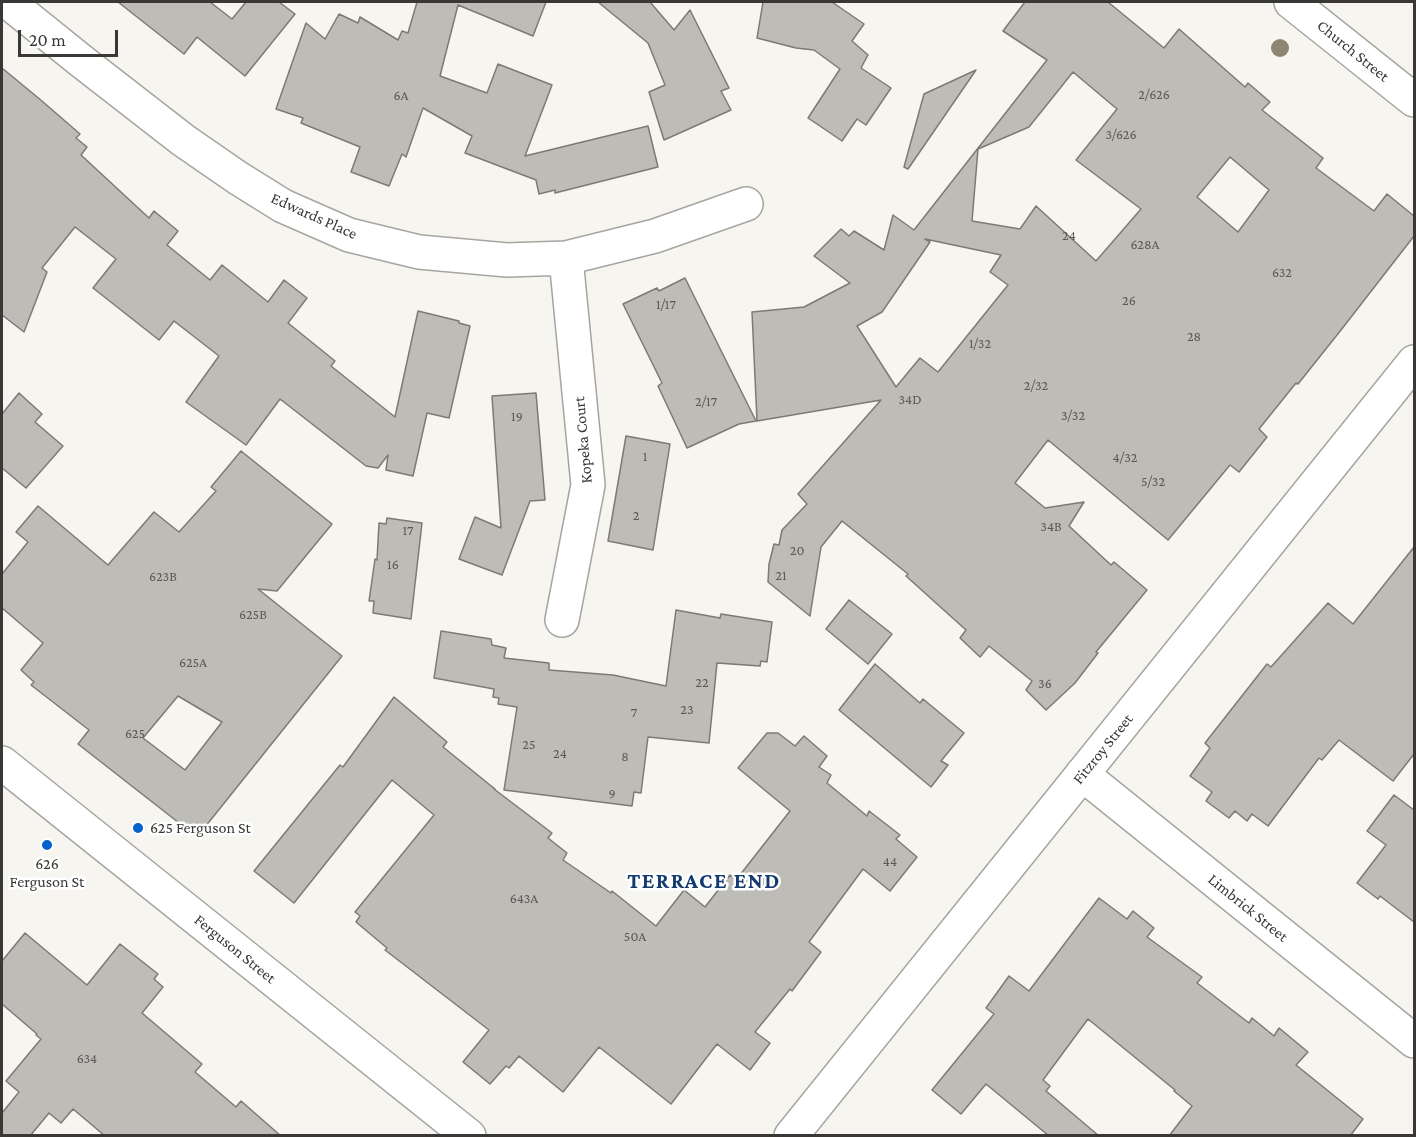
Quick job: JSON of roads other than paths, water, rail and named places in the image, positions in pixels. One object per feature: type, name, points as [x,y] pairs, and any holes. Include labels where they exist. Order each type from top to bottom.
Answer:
[{"type":"street","name":"Edwards Place","points":[[8,2],[183,140],[238,178],[283,206],[350,235],[419,252],[507,260],[566,258],[655,236],[746,204]]},
{"type":"street","name":"Church Street","points":[[1291,2],[1414,100]]},
{"type":"street","name":"Kopeka Court","points":[[561,620],[588,485],[566,258]]},
{"type":"street","name":"Fitzroy Street","points":[[791,1136],[1414,362]]},
{"type":"street","name":"Ferguson Street","points":[[2,763],[469,1136]]},
{"type":"street","name":"Limbrick Street","points":[[1082,774],[1414,1041]]},
{"type":"place","name":"625 Ferguson St","points":[[138,828]]},
{"type":"place","name":"626 Ferguson St","points":[[47,845]]},
{"type":"district","name":"TERRACE END","points":[[704,881]]}]
